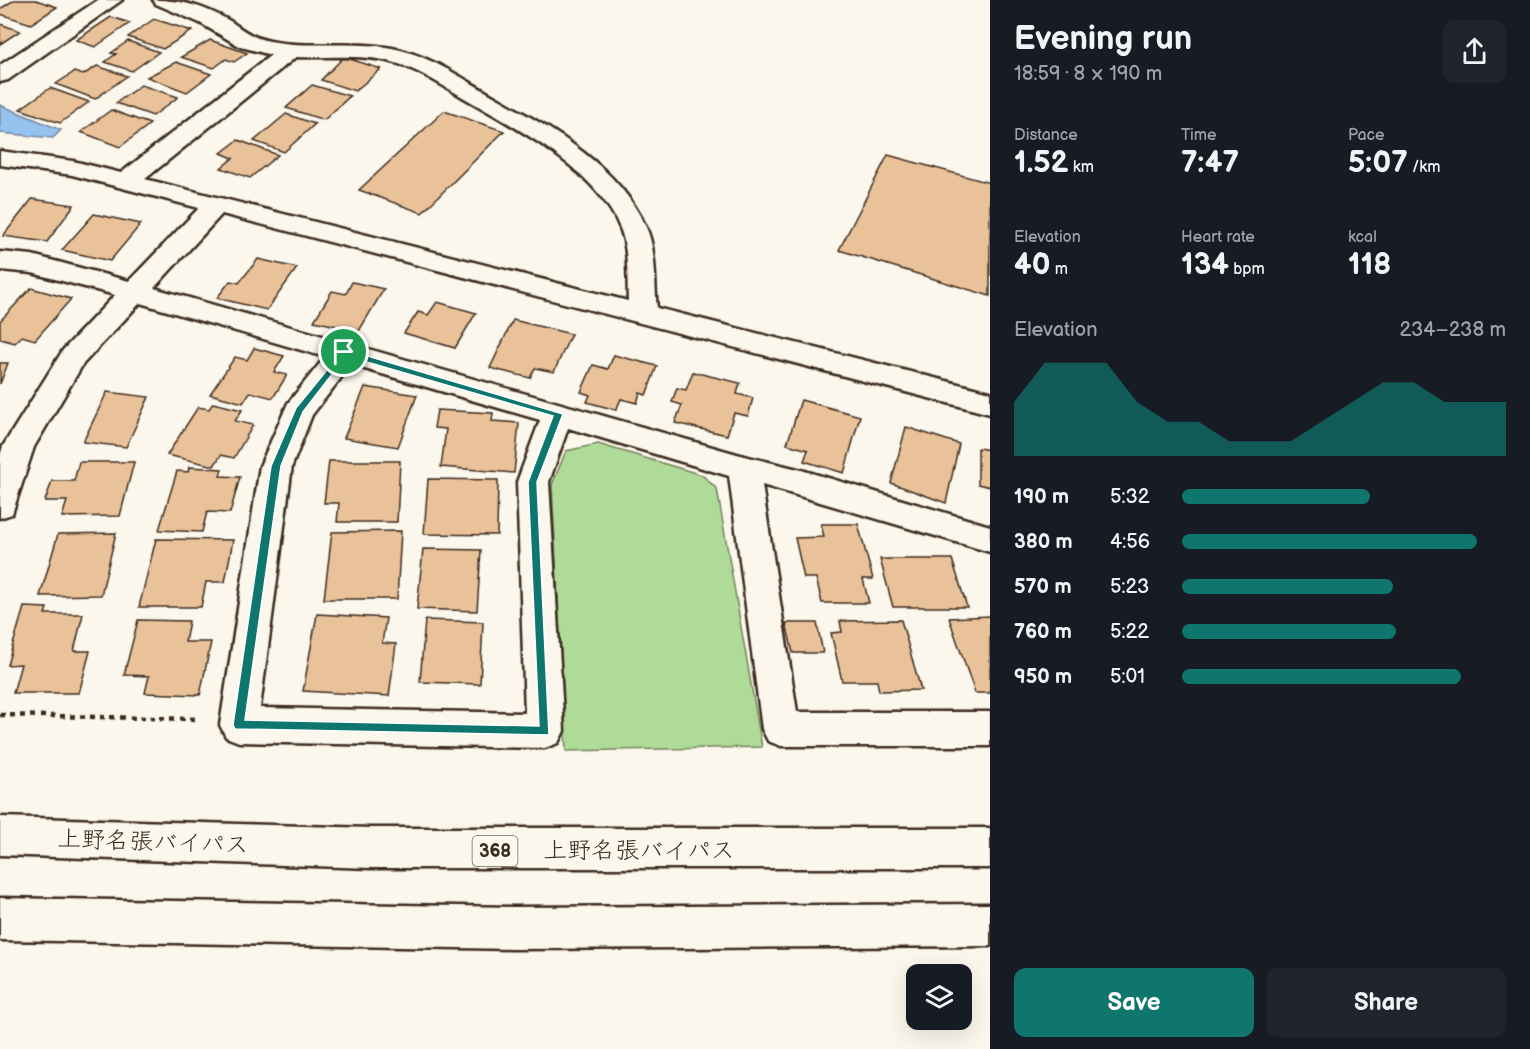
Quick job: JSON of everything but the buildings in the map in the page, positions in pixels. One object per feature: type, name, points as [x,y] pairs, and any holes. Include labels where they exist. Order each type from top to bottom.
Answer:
[{"type":"main road","points":[[0,75],[112,0]]},
{"type":"main road","points":[[163,0],[222,25],[234,36],[252,44],[291,50],[369,51],[419,63],[572,155],[616,201],[634,230],[643,313]]},
{"type":"main road","points":[[125,182],[291,50]]},
{"type":"main road","points":[[0,158],[73,168],[990,403]]},
{"type":"main road","points":[[0,505],[19,446],[73,357],[217,204]]},
{"type":"main road","points":[[0,261],[32,264],[133,291],[744,468],[798,481],[990,539]]},
{"type":"main road","points":[[344,352],[299,411],[276,466],[238,725],[545,731],[532,482],[558,414]]},
{"type":"main road","points":[[744,468],[781,729],[990,729]]},
{"type":"main road","name":"上野名張バイパス","points":[[0,836],[98,842],[492,851],[990,848]]},
{"type":"main road","points":[[0,919],[513,928],[990,925]]},
{"type":"path","points":[[0,715],[214,719],[238,725]]},
{"type":"green space","points":[[598,444],[702,475],[717,489],[762,747],[566,751],[552,485],[566,451]]},
{"type":"water","points":[[0,105],[61,130],[53,138],[0,133]]},
{"type":"route","points":[[344,352],[558,414],[532,482],[545,731],[238,725],[276,466],[299,411],[344,352]]}]
